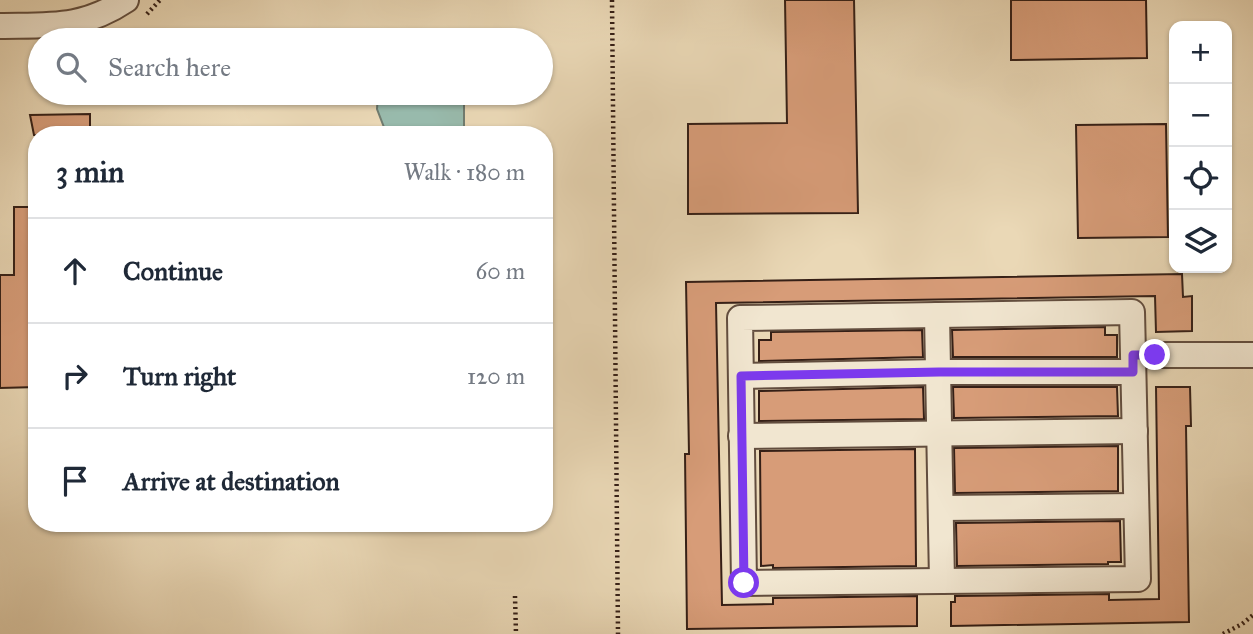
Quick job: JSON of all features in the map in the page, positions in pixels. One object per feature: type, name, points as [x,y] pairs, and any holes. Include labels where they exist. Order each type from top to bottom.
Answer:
[{"type":"street","points":[[0,26],[82,22],[107,13],[126,0]]},
{"type":"street","points":[[1132,312],[1138,579],[744,583],[740,317],[937,315],[1132,312]]},
{"type":"street","points":[[937,315],[942,581]]},
{"type":"street","points":[[741,376],[939,372],[1253,355]]},
{"type":"street","points":[[741,436],[1135,432]]},
{"type":"street","points":[[941,508],[1136,506]]},
{"type":"path","points":[[612,0],[618,634]]},
{"type":"path","points":[[515,596],[516,634]]},
{"type":"path","points":[[1223,634],[1253,615]]},
{"type":"shaded area","points":[[377,105],[464,105],[464,126],[384,126]]},
{"type":"building","points":[[785,0],[854,0],[858,213],[688,214],[688,124],[787,123]]},
{"type":"building","points":[[1011,0],[1146,0],[1147,58],[1011,60]]},
{"type":"building","points":[[90,114],[90,126],[32,126],[30,115]]},
{"type":"building","points":[[1166,124],[1168,237],[1078,238],[1076,125]]},
{"type":"building","points":[[14,207],[28,207],[28,387],[0,388],[0,275],[14,275]]},
{"type":"building","points":[[1182,274],[1183,297],[1192,296],[1192,331],[1156,332],[1155,296],[716,303],[722,605],[773,604],[773,598],[917,596],[917,626],[687,629],[685,454],[689,454],[686,282]]},
{"type":"building","points":[[1105,327],[1105,335],[1117,335],[1117,357],[953,357],[952,330]]},
{"type":"building","points":[[922,330],[923,357],[759,361],[759,340],[771,340],[771,332]]},
{"type":"building","points":[[923,387],[924,419],[759,421],[759,391]]},
{"type":"building","points":[[953,387],[1117,387],[1118,416],[954,418]]},
{"type":"building","points":[[1156,387],[1190,387],[1191,426],[1186,426],[1189,622],[951,626],[951,602],[955,602],[955,596],[1109,594],[1109,600],[1159,599]]},
{"type":"building","points":[[1118,446],[1118,491],[955,493],[954,448]]},
{"type":"building","points":[[915,449],[916,566],[761,566],[760,451]]},
{"type":"building","points":[[1120,521],[1121,562],[957,566],[956,523]]},
{"type":"route","points":[[744,583],[741,376],[1133,372],[1133,355],[1155,355]]}]
